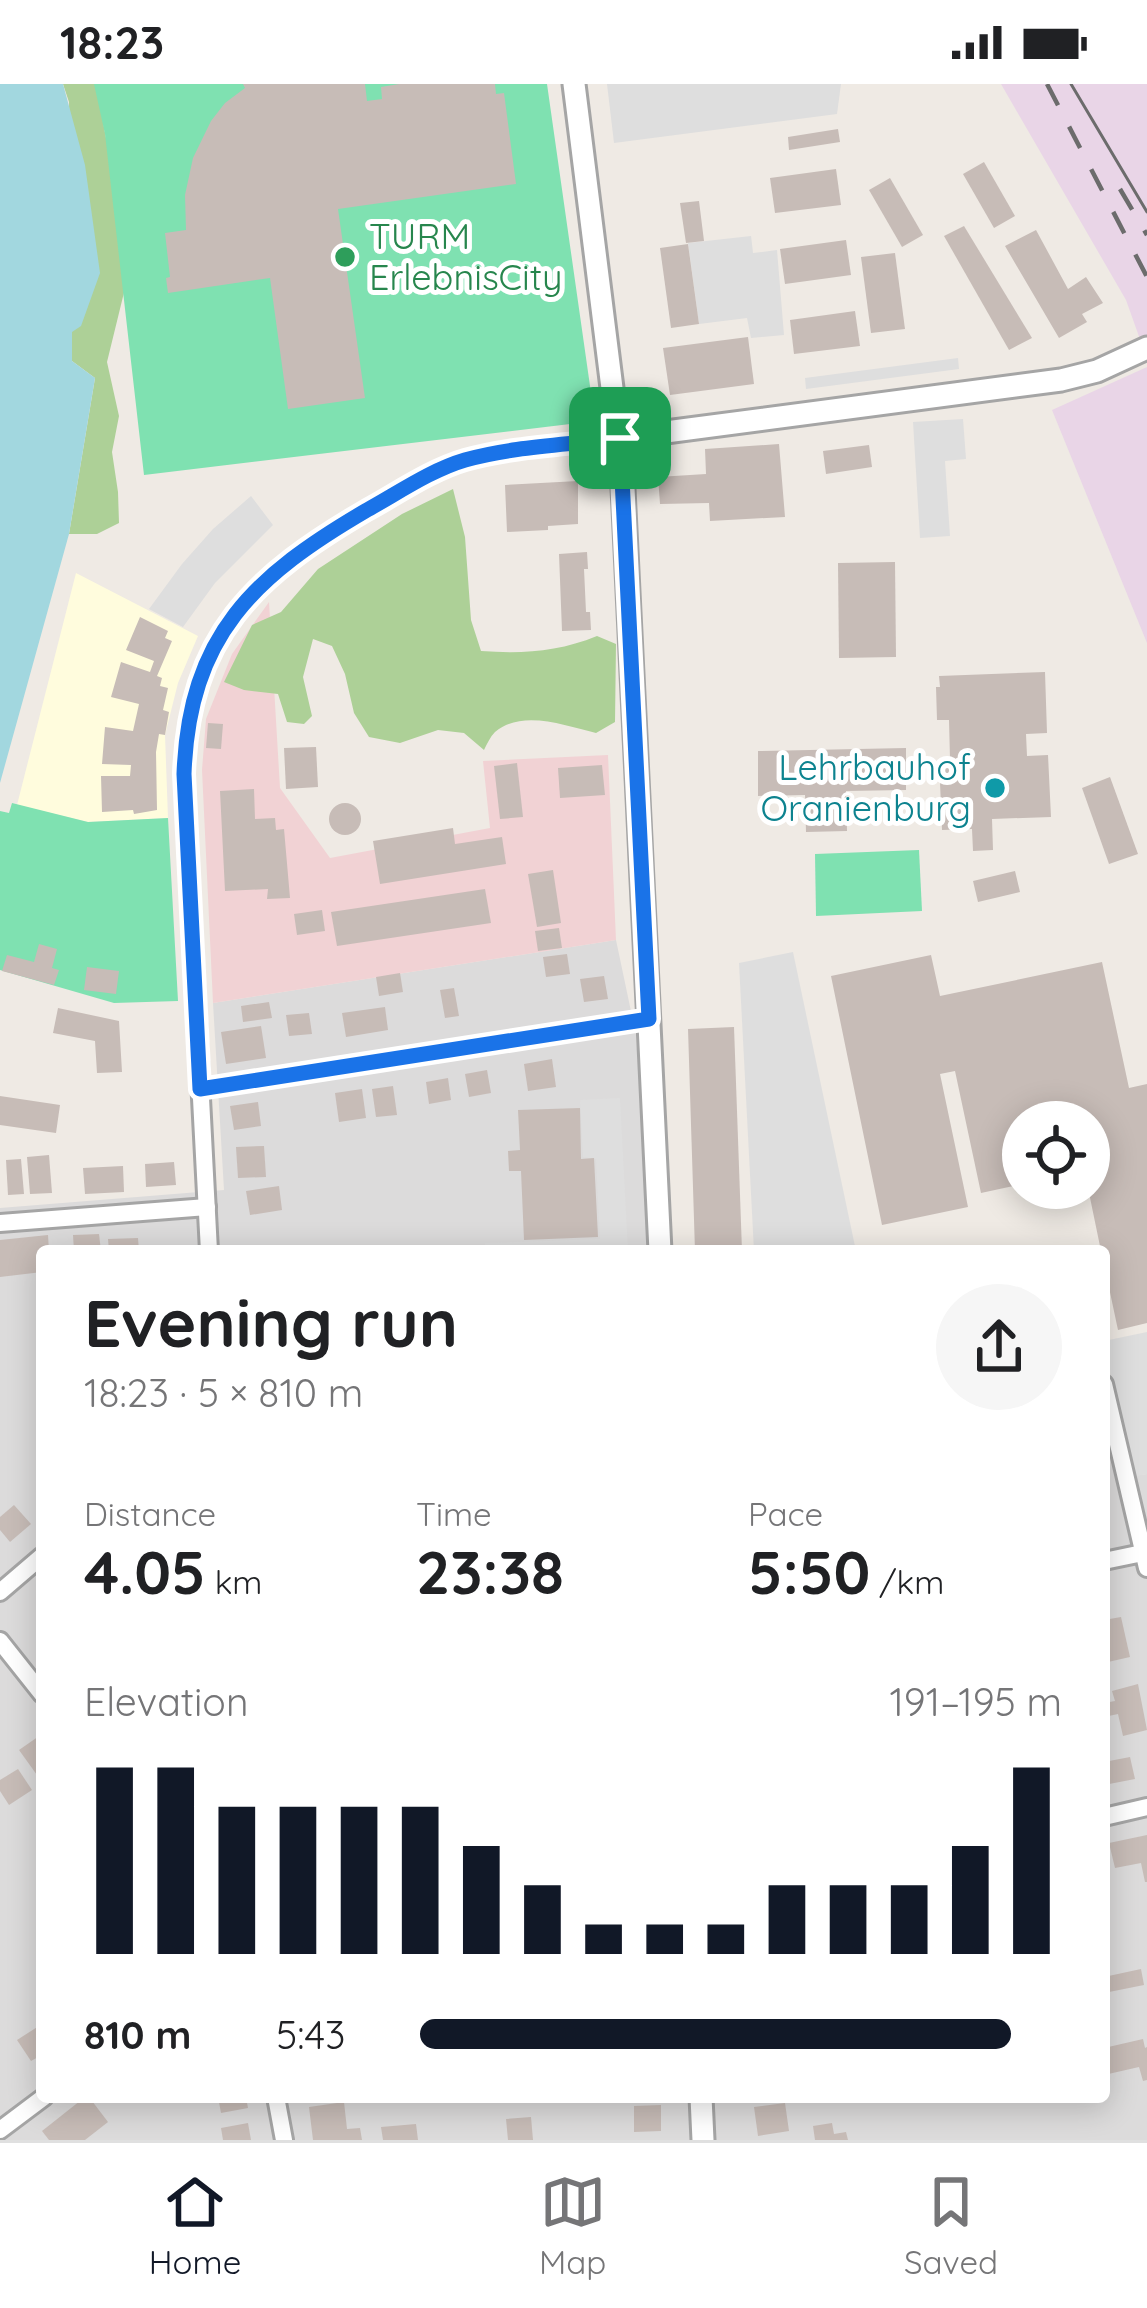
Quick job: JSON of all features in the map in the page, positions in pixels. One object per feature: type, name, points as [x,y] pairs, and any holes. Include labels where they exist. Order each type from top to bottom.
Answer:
[{"type":"street","points":[[574,84],[620,438],[660,1245]]},
{"type":"street","points":[[209,1245],[186,736],[199,685],[234,613],[259,585],[287,560],[403,490],[463,461],[1061,380],[1097,371],[1147,348]]},
{"type":"street","points":[[200,1089],[649,1019]]},
{"type":"street","points":[[0,1223],[207,1207]]},
{"type":"street","points":[[1110,1409],[1146,1558],[1110,1561]]},
{"type":"street","points":[[0,1592],[36,1561]]},
{"type":"street","points":[[0,1641],[36,1686]]},
{"type":"street","points":[[1110,1816],[1147,1807]]},
{"type":"street","points":[[0,2130],[36,2103]]},
{"type":"street","points":[[277,2103],[284,2140]]},
{"type":"street","points":[[701,2103],[703,2140]]},
{"type":"shaded area","points":[[607,84],[841,84],[837,114],[614,143]]},
{"type":"shaded area","points":[[1001,84],[1147,84],[1147,359],[1126,300]]},
{"type":"shaded area","points":[[751,236],[753,253],[777,250],[784,335],[751,338],[747,318],[699,324],[688,243]]},
{"type":"shaded area","points":[[958,358],[959,369],[806,389],[805,378]]},
{"type":"shaded area","points":[[1147,367],[1147,643],[1052,410]]},
{"type":"shaded area","points":[[963,419],[966,459],[945,461],[950,536],[920,538],[913,422]]},
{"type":"shaded area","points":[[251,496],[273,525],[215,583],[183,627],[149,609],[213,529]]},
{"type":"shaded area","points":[[76,573],[198,636],[178,683],[165,735],[168,818],[88,822],[17,805]]},
{"type":"shaded area","points":[[269,602],[280,788],[330,858],[490,828],[483,761],[608,755],[616,940],[213,1003],[202,770],[206,719],[232,654]]},
{"type":"shaded area","points":[[616,940],[636,1035],[651,1245],[36,1245],[36,2103],[1110,2103],[1110,1370],[1132,1476],[1147,1474],[1147,2140],[0,2140],[0,1208],[224,1190],[213,1003]]},
{"type":"shaded area","points":[[793,952],[855,1245],[754,1245],[739,963]]},
{"type":"shaded area","points":[[620,1098],[628,1245],[485,1245],[600,1239],[596,1159],[583,1157],[580,1100]]},
{"type":"shaded area","points":[[1147,1332],[1147,1474],[1132,1477],[1110,1370],[1110,1340]]},
{"type":"green space","points":[[63,84],[96,84],[130,268],[107,362],[119,416],[112,452],[119,523],[97,534],[69,534],[95,378],[72,361],[69,102]]},
{"type":"green space","name":"TURM ErlebnisCity","points":[[94,84],[547,84],[595,421],[144,475],[105,134]]},
{"type":"green space","points":[[453,489],[465,537],[471,620],[481,651],[540,651],[597,636],[616,644],[615,722],[596,733],[544,721],[518,721],[495,732],[484,750],[464,733],[438,730],[400,743],[369,737],[354,713],[345,674],[332,646],[313,639],[303,677],[312,716],[304,724],[287,722],[278,694],[224,682],[252,625],[281,612],[318,569],[402,514]]},
{"type":"green space","points":[[12,803],[88,822],[168,818],[178,1001],[114,1003],[0,970],[0,811],[9,813]]},
{"type":"green space","points":[[919,850],[922,911],[816,916],[815,854]]},
{"type":"water","points":[[0,84],[63,84],[85,165],[100,273],[81,326],[72,332],[72,361],[95,378],[69,534],[0,783]]},
{"type":"building","points":[[243,84],[365,84],[367,101],[382,99],[381,87],[399,84],[495,84],[496,94],[504,93],[516,184],[338,209],[365,398],[288,409],[270,278],[168,293],[165,233],[186,230],[185,195],[193,158],[211,121],[245,88]]},
{"type":"building","points":[[838,129],[840,142],[789,150],[788,137]]},
{"type":"building","points":[[984,162],[1015,216],[994,228],[963,174]]},
{"type":"building","points":[[836,169],[841,205],[775,213],[770,178]]},
{"type":"building","points":[[890,178],[923,235],[902,247],[869,190]]},
{"type":"building","points":[[699,201],[704,241],[686,243],[680,203]]},
{"type":"building","points":[[964,226],[1032,338],[1009,350],[944,236]]},
{"type":"building","points":[[1036,230],[1068,289],[1086,277],[1103,303],[1082,314],[1087,322],[1059,338],[1005,246]]},
{"type":"building","points":[[846,240],[851,275],[785,284],[780,249]]},
{"type":"building","points":[[688,244],[699,324],[671,328],[660,248]]},
{"type":"building","points":[[895,253],[905,329],[871,333],[861,257]]},
{"type":"building","points":[[855,311],[860,346],[794,354],[790,320]]},
{"type":"building","points":[[748,337],[754,384],[670,395],[663,348]]},
{"type":"building","points":[[779,444],[785,517],[710,521],[709,503],[660,504],[658,477],[706,474],[705,449]]},
{"type":"building","points":[[869,445],[872,467],[826,474],[823,451]]},
{"type":"building","points":[[578,481],[578,524],[507,532],[505,485]]},
{"type":"building","points":[[587,552],[586,612],[590,612],[591,630],[562,631],[559,554]]},
{"type":"building","points":[[895,562],[896,657],[839,658],[838,563]]},
{"type":"building","points":[[140,617],[168,631],[165,638],[172,641],[157,676],[162,678],[160,686],[168,688],[163,710],[169,712],[156,752],[157,810],[102,812],[101,776],[130,776],[131,765],[102,764],[105,727],[133,731],[139,704],[111,697],[121,662],[150,672],[154,661],[126,650]]},
{"type":"building","name":"Lehrbauhof Oranienburg","points":[[1045,672],[1047,733],[1026,734],[1027,756],[1048,755],[1051,817],[992,819],[993,850],[973,851],[972,829],[942,830],[939,759],[950,759],[949,720],[937,720],[939,676]]},
{"type":"building","points":[[208,723],[223,724],[221,749],[206,748]]},
{"type":"building","points":[[316,747],[318,787],[286,789],[284,748]]},
{"type":"building","points":[[906,748],[906,790],[846,791],[847,831],[806,832],[805,795],[758,796],[758,751]]},
{"type":"building","points":[[517,763],[523,817],[500,819],[494,766]]},
{"type":"building","points":[[602,765],[605,795],[560,798],[558,768]]},
{"type":"building","points":[[1110,777],[1138,854],[1109,864],[1082,788]]},
{"type":"building","points":[[254,789],[255,819],[275,818],[276,830],[284,829],[290,898],[267,899],[268,889],[225,891],[220,791]]},
{"type":"building","points":[[345,803],[356,808],[361,819],[356,830],[345,835],[334,830],[329,819],[334,808]]},
{"type":"building","points":[[453,828],[455,844],[502,837],[506,864],[380,884],[373,841]]},
{"type":"building","points":[[553,870],[561,923],[537,927],[528,874]]},
{"type":"building","points":[[1015,871],[1020,892],[978,902],[973,881]]},
{"type":"building","points":[[485,889],[491,923],[337,946],[331,912]]},
{"type":"building","points":[[322,910],[325,931],[297,935],[294,914]]},
{"type":"building","points":[[559,928],[562,948],[538,951],[535,931]]},
{"type":"building","points":[[39,944],[57,949],[52,968],[59,970],[54,985],[2,971],[7,955],[34,962]]},
{"type":"building","points":[[567,954],[570,974],[546,977],[543,957]]},
{"type":"building","points":[[931,955],[940,996],[1102,962],[1129,1088],[1147,1084],[1147,1323],[1118,1330],[1110,1292],[1110,1245],[1100,1245],[1092,1209],[1110,1209],[1110,1101],[1002,1101],[1002,1188],[981,1193],[955,1071],[940,1074],[968,1207],[882,1225],[831,976]]},
{"type":"building","points":[[87,967],[119,971],[116,994],[84,990]]},
{"type":"building","points":[[400,973],[403,992],[379,996],[376,977]]},
{"type":"building","points":[[604,976],[608,999],[584,1002],[580,979]]},
{"type":"building","points":[[454,988],[459,1016],[445,1018],[440,990]]},
{"type":"building","points":[[269,1002],[272,1018],[243,1022],[241,1006]]},
{"type":"building","points":[[385,1007],[388,1030],[346,1037],[342,1013]]},
{"type":"building","points":[[58,1008],[119,1021],[122,1072],[97,1073],[95,1041],[53,1033]]},
{"type":"building","points":[[309,1013],[312,1034],[289,1036],[286,1015]]},
{"type":"building","points":[[261,1026],[266,1058],[226,1064],[221,1032]]},
{"type":"building","points":[[734,1027],[742,1245],[695,1245],[688,1029]]},
{"type":"building","points":[[552,1059],[556,1087],[528,1091],[524,1064]]},
{"type":"building","points":[[487,1070],[491,1093],[469,1097],[465,1074]]},
{"type":"building","points":[[448,1078],[451,1100],[429,1104],[426,1082]]},
{"type":"building","points":[[393,1086],[397,1115],[376,1117],[372,1089]]},
{"type":"building","points":[[362,1089],[366,1118],[339,1122],[335,1093]]},
{"type":"building","points":[[0,1096],[60,1105],[56,1133],[0,1125]]},
{"type":"building","points":[[258,1102],[261,1126],[234,1130],[230,1106]]},
{"type":"building","points":[[580,1108],[581,1159],[594,1158],[598,1237],[524,1240],[521,1171],[509,1171],[508,1151],[520,1150],[518,1110]]},
{"type":"building","points":[[264,1146],[266,1177],[238,1178],[236,1147]]},
{"type":"building","points":[[49,1155],[52,1193],[30,1194],[27,1157]]},
{"type":"building","points":[[21,1159],[24,1194],[8,1195],[6,1160]]},
{"type":"building","points":[[174,1162],[176,1185],[146,1187],[145,1164]]},
{"type":"building","points":[[123,1166],[124,1192],[85,1194],[83,1168]]},
{"type":"building","points":[[279,1186],[282,1210],[250,1215],[246,1191]]},
{"type":"building","points":[[99,1234],[100,1245],[74,1245],[73,1235]]},
{"type":"building","points":[[48,1235],[49,1245],[36,1245],[36,1273],[0,1277],[0,1240]]},
{"type":"building","points":[[138,1238],[139,1245],[108,1245],[108,1239]]},
{"type":"building","points":[[14,1505],[31,1524],[10,1542],[0,1530],[0,1517]]},
{"type":"building","points":[[1121,1617],[1130,1657],[1110,1662],[1110,1619]]},
{"type":"building","points":[[1138,1684],[1147,1730],[1123,1736],[1118,1714],[1110,1716],[1110,1702],[1115,1701],[1112,1691]]},
{"type":"building","points":[[36,1738],[36,1774],[19,1750]]},
{"type":"building","points":[[1130,1757],[1135,1779],[1110,1784],[1110,1761]]},
{"type":"building","points":[[18,1769],[32,1790],[9,1805],[0,1791],[0,1780]]},
{"type":"building","points":[[1147,1835],[1147,1882],[1141,1863],[1115,1868],[1110,1843]]},
{"type":"building","points":[[1141,1969],[1144,1985],[1110,1992],[1110,1976]]},
{"type":"building","points":[[36,2028],[36,2058],[31,2061],[17,2040]]},
{"type":"building","points":[[1143,2039],[1147,2080],[1143,2081],[1139,2067],[1110,2074],[1110,2047]]},
{"type":"building","points":[[77,2103],[94,2103],[108,2122],[85,2140],[49,2140],[42,2131]]},
{"type":"building","points":[[219,2103],[247,2103],[248,2108],[221,2113]]},
{"type":"building","points":[[344,2103],[347,2129],[360,2128],[362,2140],[313,2140],[309,2107]]},
{"type":"building","points":[[785,2103],[789,2131],[758,2136],[754,2107]]},
{"type":"building","points":[[661,2105],[661,2131],[634,2132],[634,2106]]},
{"type":"building","points":[[531,2117],[533,2140],[508,2140],[506,2119]]},
{"type":"building","points":[[248,2123],[251,2140],[223,2140],[221,2128]]},
{"type":"building","points":[[832,2123],[834,2134],[846,2132],[848,2140],[815,2140],[813,2126]]},
{"type":"building","points":[[416,2124],[418,2140],[383,2140],[381,2127]]},
{"type":"tram line","points":[[1071,84],[1147,212]]},
{"type":"railway","points":[[1047,84],[1147,277]]},
{"type":"railway","points":[[1120,189],[1147,235]]},
{"type":"place","name":"TURM ErlebnisCity","points":[[345,257]]},
{"type":"place","name":"Lehrbauhof Oranienburg","points":[[995,788]]},
{"type":"route","points":[[620,438],[649,1019],[200,1089],[186,736],[209,659],[234,613],[287,560],[403,490],[463,461],[620,438]]}]
